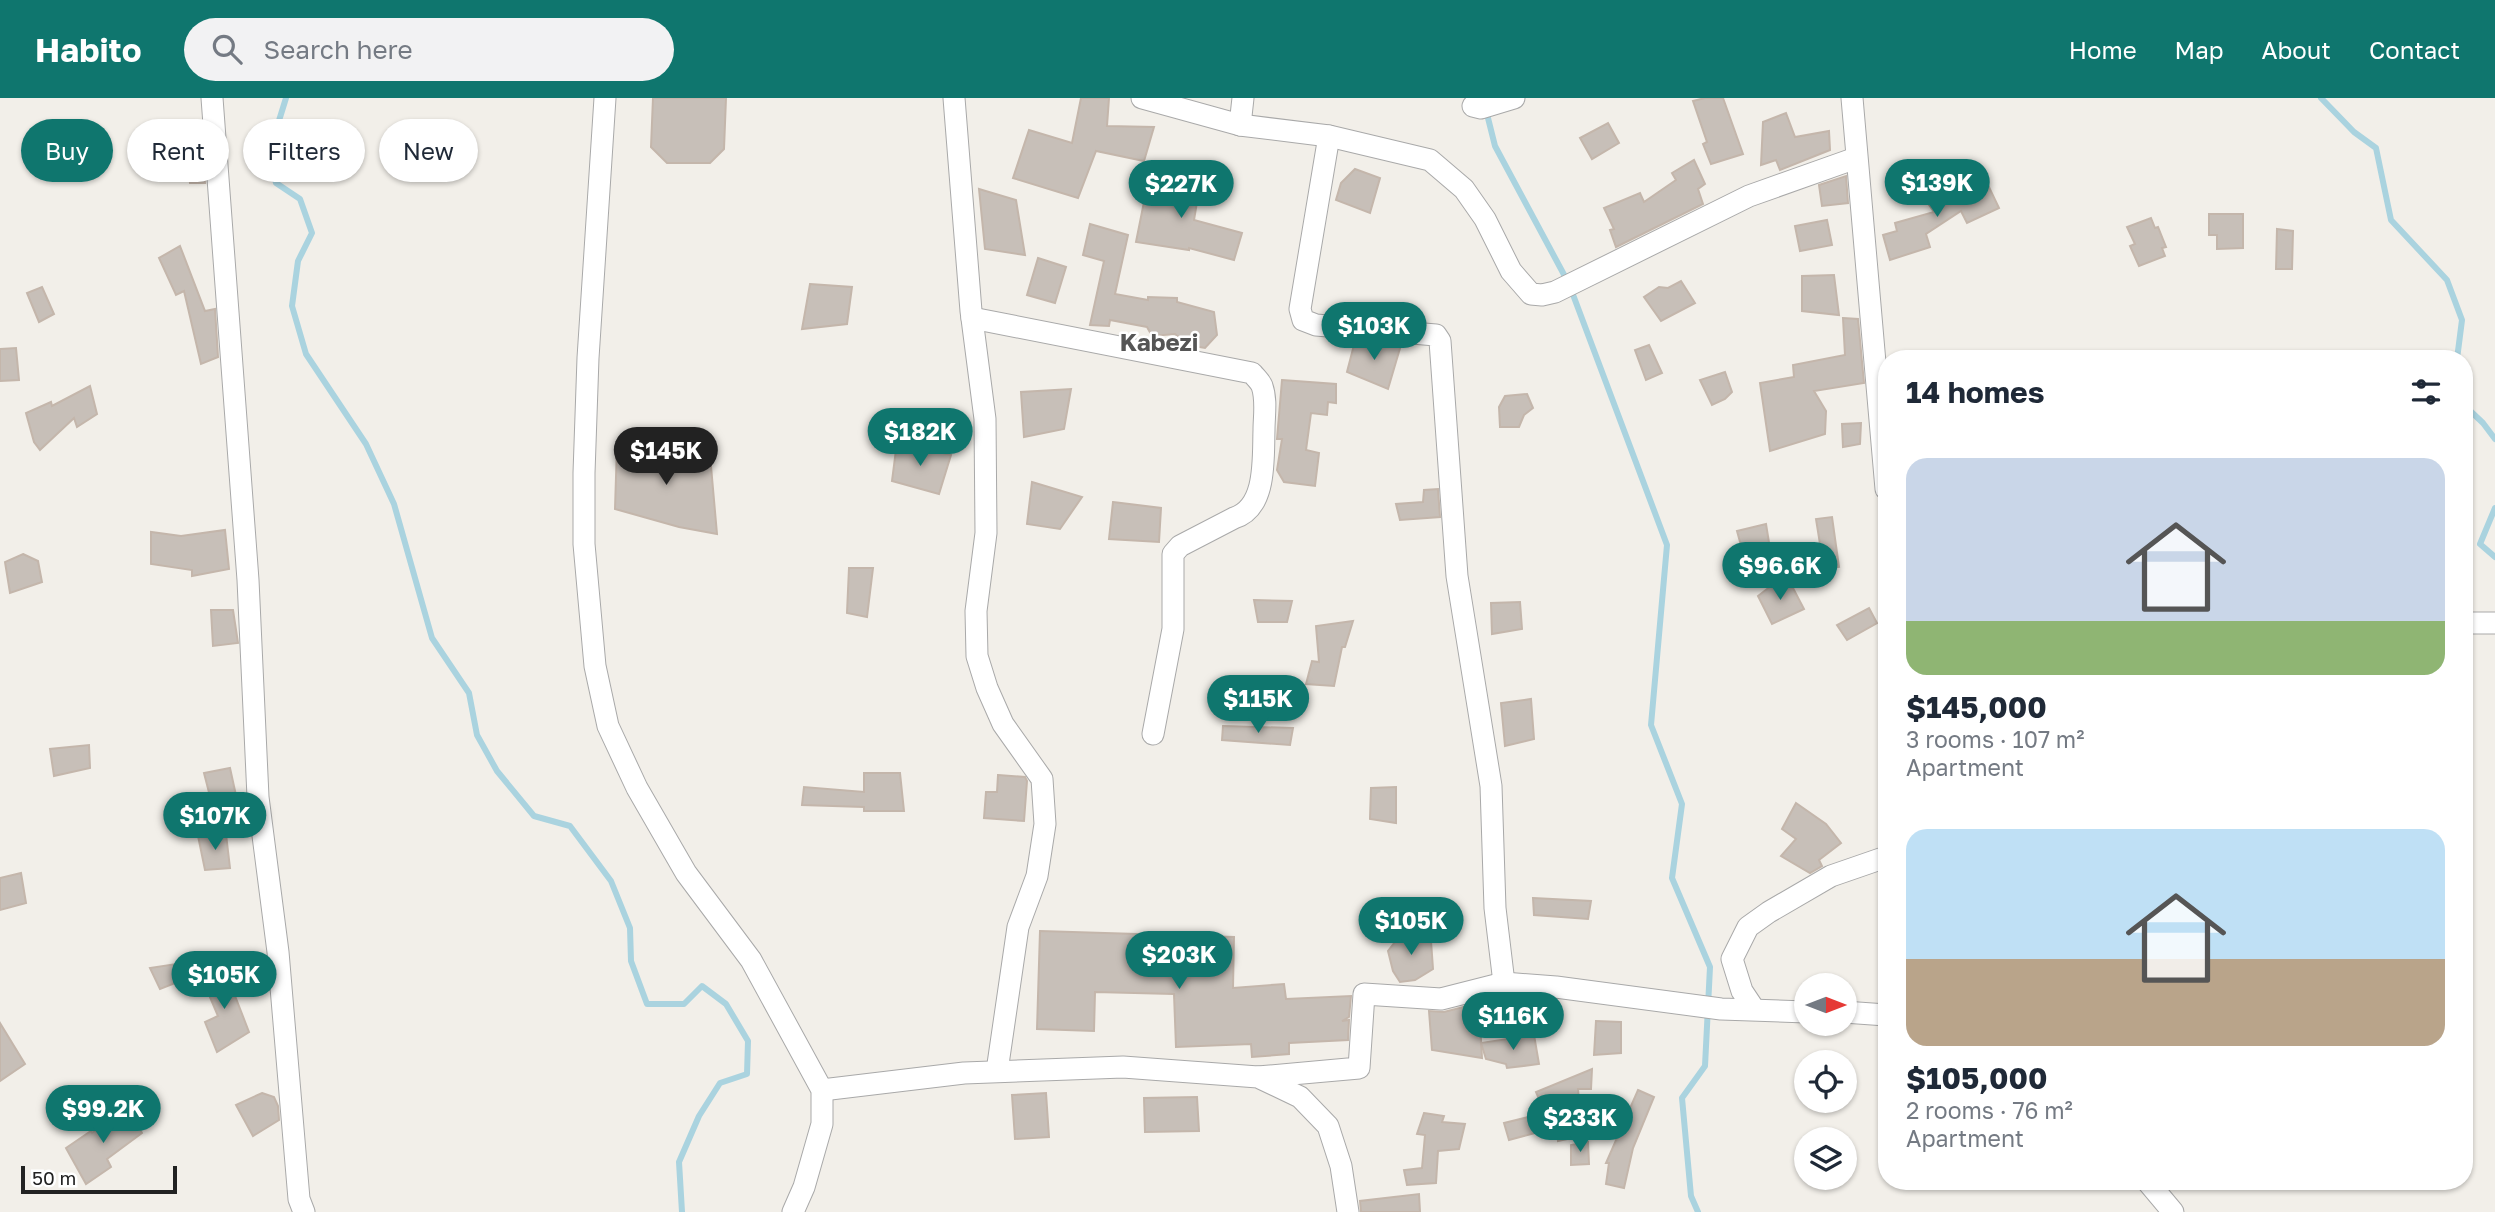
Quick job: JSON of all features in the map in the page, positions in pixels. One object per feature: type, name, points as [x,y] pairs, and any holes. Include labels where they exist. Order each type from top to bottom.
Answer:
[{"type":"street","points":[[212,98],[248,580],[258,797],[278,952],[297,1208]]},
{"type":"street","points":[[606,98],[588,358],[584,473],[584,544],[595,666],[608,726],[637,788],[686,873],[751,960],[822,1090],[822,1124],[804,1186],[793,1212]]},
{"type":"street","points":[[954,98],[972,318],[985,419],[986,533],[976,611],[977,656],[1003,724],[1042,779],[1045,824],[1037,876],[1018,927],[997,1071]]},
{"type":"street","points":[[1142,98],[1240,125],[1329,136],[1430,160],[1464,189],[1485,219],[1511,271],[1536,295],[1555,292],[1749,196],[1856,158]]},
{"type":"street","points":[[1240,125],[1243,98]]},
{"type":"street","points":[[1473,106],[1481,108],[1514,98]]},
{"type":"street","points":[[1852,98],[1878,401]]},
{"type":"street","points":[[1329,136],[1300,309],[1303,320],[1316,325],[1436,335],[1440,341],[1457,576],[1491,786],[1496,908],[1504,983]]},
{"type":"street","points":[[972,318],[1252,373],[1261,383],[1265,398],[1262,480],[1254,500],[1243,515],[1180,546],[1173,554],[1173,629],[1153,734]]},
{"type":"street","points":[[2473,623],[2495,623]]},
{"type":"street","points":[[1754,1009],[1742,991],[1732,959],[1748,927],[1831,876],[1878,860]]},
{"type":"street","points":[[822,1090],[997,1071],[1123,1066],[1258,1077],[1359,1068],[1364,994],[1441,999],[1504,983],[1556,987],[1721,1009],[1794,1011]]},
{"type":"street","points":[[1857,1013],[1878,1014]]},
{"type":"street","points":[[1258,1077],[1300,1097],[1328,1126],[1342,1166],[1348,1212]]},
{"type":"street","points":[[2155,1190],[2173,1212]]},
{"type":"building","points":[[653,98],[726,98],[724,149],[710,163],[667,163],[651,147]]},
{"type":"building","points":[[1081,98],[1109,98],[1107,126],[1154,127],[1144,161],[1096,151],[1078,198],[1013,178],[1029,130],[1072,143]]},
{"type":"building","points":[[1723,98],[1743,154],[1711,164],[1703,144],[1707,142],[1693,101]]},
{"type":"building","points":[[1786,113],[1795,137],[1829,131],[1830,150],[1780,170],[1776,160],[1761,165],[1763,122]]},
{"type":"building","points":[[1608,123],[1619,143],[1592,159],[1580,138]]},
{"type":"building","points":[[1694,160],[1705,184],[1698,189],[1703,204],[1616,247],[1610,230],[1614,229],[1604,208],[1640,193],[1644,202],[1676,180],[1672,173]]},
{"type":"building","points":[[1355,169],[1380,178],[1370,213],[1336,200],[1341,183]]},
{"type":"building","points":[[1150,172],[1200,184],[1194,220],[1242,233],[1234,260],[1189,248],[1136,242]]},
{"type":"building","points":[[1846,176],[1848,203],[1822,206],[1819,185]]},
{"type":"building","points":[[1944,187],[1951,198],[1970,188],[1974,194],[1989,187],[1999,208],[1967,223],[1961,211],[1926,234],[1930,247],[1890,260],[1883,235],[1897,231],[1895,223],[1934,212],[1925,199]]},
{"type":"building","points":[[979,189],[1016,200],[1025,255],[985,249]]},
{"type":"building","points":[[2209,214],[2243,214],[2243,248],[2217,249],[2217,235],[2209,235]]},
{"type":"building","points":[[2151,218],[2166,247],[2162,248],[2165,256],[2139,266],[2130,246],[2135,244],[2127,227]]},
{"type":"building","points":[[1827,220],[1832,245],[1800,251],[1795,226]]},
{"type":"building","points":[[1090,224],[1128,235],[1115,294],[1148,300],[1148,297],[1177,298],[1177,302],[1214,312],[1217,335],[1205,348],[1188,345],[1175,334],[1152,336],[1147,327],[1110,320],[1109,326],[1090,325],[1104,261],[1083,255]]},
{"type":"building","points":[[2277,229],[2293,231],[2292,269],[2276,269]]},
{"type":"building","points":[[180,246],[205,311],[215,309],[218,357],[201,364],[184,291],[176,295],[159,258]]},
{"type":"building","points":[[1038,258],[1066,267],[1055,303],[1027,295]]},
{"type":"building","points":[[1834,275],[1839,315],[1802,311],[1802,276]]},
{"type":"building","points":[[1681,281],[1695,303],[1661,321],[1644,297],[1659,287],[1668,288]]},
{"type":"building","points":[[810,284],[852,287],[847,324],[802,329]]},
{"type":"building","points":[[42,287],[54,314],[39,322],[27,293]]},
{"type":"building","points":[[1843,318],[1858,319],[1864,383],[1814,391],[1826,411],[1825,434],[1770,451],[1760,383],[1794,377],[1793,365],[1845,355]]},
{"type":"building","points":[[1355,341],[1401,345],[1388,389],[1347,372]]},
{"type":"building","points":[[1649,345],[1662,373],[1646,380],[1635,350]]},
{"type":"building","points":[[16,348],[19,380],[0,381],[0,349]]},
{"type":"building","points":[[1725,372],[1732,392],[1712,405],[1700,380]]},
{"type":"building","points":[[1282,380],[1336,384],[1336,403],[1328,402],[1327,415],[1311,413],[1306,450],[1319,453],[1315,486],[1284,482],[1277,470],[1282,439],[1277,439]]},
{"type":"building","points":[[90,386],[97,414],[77,427],[74,418],[40,450],[34,442],[26,413],[51,402],[52,406]]},
{"type":"building","points":[[1071,389],[1064,429],[1024,437],[1021,392]]},
{"type":"building","points":[[1527,394],[1533,408],[1524,415],[1519,427],[1500,427],[1499,407],[1505,396]]},
{"type":"building","points":[[1861,423],[1860,444],[1843,447],[1842,424]]},
{"type":"building","points":[[897,442],[951,455],[939,494],[892,481]]},
{"type":"building","points":[[617,445],[710,455],[717,534],[679,527],[615,509]]},
{"type":"building","points":[[1032,482],[1082,497],[1060,529],[1027,524]]},
{"type":"building","points":[[1438,489],[1440,517],[1400,520],[1396,504],[1423,502],[1424,490]]},
{"type":"building","points":[[1113,502],[1161,508],[1159,542],[1109,539]]},
{"type":"building","points":[[1832,517],[1839,567],[1824,569],[1816,519]]},
{"type":"building","points":[[1766,524],[1772,561],[1747,567],[1737,531]]},
{"type":"building","points":[[225,530],[229,569],[192,576],[192,570],[151,564],[151,532],[181,536]]},
{"type":"building","points":[[23,554],[38,561],[42,582],[10,593],[5,562]]},
{"type":"building","points":[[849,568],[873,568],[867,617],[847,613]]},
{"type":"building","points":[[1776,582],[1793,588],[1804,609],[1772,624],[1758,596]]},
{"type":"building","points":[[1254,600],[1292,601],[1287,622],[1258,622]]},
{"type":"building","points":[[1520,602],[1522,629],[1492,634],[1491,603]]},
{"type":"building","points":[[1869,608],[1877,623],[1847,640],[1837,625]]},
{"type":"building","points":[[211,610],[233,610],[238,643],[213,646]]},
{"type":"building","points":[[1353,621],[1345,647],[1342,647],[1334,686],[1306,684],[1312,661],[1319,662],[1316,626]]},
{"type":"building","points":[[1531,699],[1534,739],[1505,746],[1501,703]]},
{"type":"building","points":[[1223,726],[1293,728],[1290,745],[1222,740]]},
{"type":"building","points":[[89,745],[90,768],[54,776],[50,749]]},
{"type":"building","points":[[230,768],[237,800],[212,804],[204,773]]},
{"type":"building","points":[[864,773],[900,773],[904,811],[864,811],[864,807],[802,805],[804,787],[864,792]]},
{"type":"building","points":[[998,775],[1025,777],[1024,821],[984,818],[986,792],[997,792]]},
{"type":"building","points":[[1396,787],[1396,823],[1370,819],[1371,788]]},
{"type":"building","points":[[1796,803],[1826,824],[1841,843],[1819,860],[1822,866],[1810,873],[1781,856],[1796,839],[1782,829]]},
{"type":"building","points":[[226,834],[230,868],[205,870],[198,836]]},
{"type":"building","points":[[21,873],[26,903],[0,910],[0,878]]},
{"type":"building","points":[[1533,898],[1591,901],[1588,919],[1534,915]]},
{"type":"building","points":[[1040,931],[1234,937],[1233,988],[1284,984],[1286,999],[1351,996],[1349,1017],[1342,1021],[1349,1020],[1348,1040],[1289,1043],[1289,1054],[1252,1057],[1251,1044],[1176,1047],[1174,994],[1095,992],[1094,1031],[1037,1029]]},
{"type":"building","points":[[1415,933],[1431,941],[1433,969],[1415,980],[1400,982],[1393,971],[1388,951],[1399,937]]},
{"type":"building","points":[[176,964],[183,980],[160,989],[150,968]]},
{"type":"building","points":[[225,970],[249,1032],[217,1052],[205,1022],[218,1016],[201,976]]},
{"type":"building","points":[[1479,1003],[1482,1058],[1432,1050],[1429,1011],[1444,1012]]},
{"type":"building","points":[[1596,1021],[1621,1022],[1621,1053],[1594,1055]]},
{"type":"building","points":[[0,1023],[25,1064],[0,1081]]},
{"type":"building","points":[[1534,1035],[1539,1064],[1507,1068],[1506,1064],[1486,1059],[1481,1043]]},
{"type":"building","points":[[1592,1069],[1591,1089],[1578,1089],[1582,1136],[1558,1141],[1557,1127],[1509,1140],[1504,1123],[1545,1113],[1536,1092]]},
{"type":"building","points":[[1638,1090],[1654,1097],[1633,1148],[1624,1188],[1606,1184],[1609,1163],[1606,1163]]},
{"type":"building","points":[[262,1093],[274,1097],[279,1120],[253,1136],[236,1105]]},
{"type":"building","points":[[1046,1093],[1049,1137],[1015,1139],[1012,1095]]},
{"type":"building","points":[[1197,1097],[1199,1131],[1145,1132],[1144,1098]]},
{"type":"building","points":[[126,1106],[142,1133],[107,1159],[111,1167],[86,1184],[66,1148],[91,1131],[92,1133]]},
{"type":"building","points":[[1424,1113],[1444,1116],[1442,1122],[1465,1124],[1459,1149],[1438,1151],[1436,1183],[1407,1185],[1404,1170],[1422,1168],[1425,1135],[1417,1134]]},
{"type":"building","points":[[1588,1142],[1589,1164],[1571,1165],[1571,1145]]},
{"type":"building","points":[[1419,1194],[1420,1212],[1361,1212],[1360,1201]]},
{"type":"waterway","points":[[286,98],[268,156],[276,183],[300,199],[312,233],[298,261],[292,306],[306,354],[366,444],[394,504],[432,638],[469,693],[477,735],[497,771],[534,816],[570,826],[611,881],[630,928],[631,961],[647,1004],[684,1004],[702,986],[726,1004],[748,1041],[747,1074],[720,1083],[699,1116],[679,1162],[682,1212]]},
{"type":"waterway","points":[[2321,98],[2354,132],[2376,148],[2391,220],[2447,280],[2462,320],[2458,350]]},
{"type":"waterway","points":[[1486,110],[1495,146],[1569,284],[1667,545],[1651,725],[1682,804],[1672,878],[1710,967],[1705,1066],[1682,1098],[1691,1196],[1698,1212]]},
{"type":"waterway","points":[[2473,414],[2495,439]]},
{"type":"waterway","points":[[2495,508],[2480,544],[2495,557]]},
{"type":"district","name":"Kabezi","points":[[1159,343]]}]
